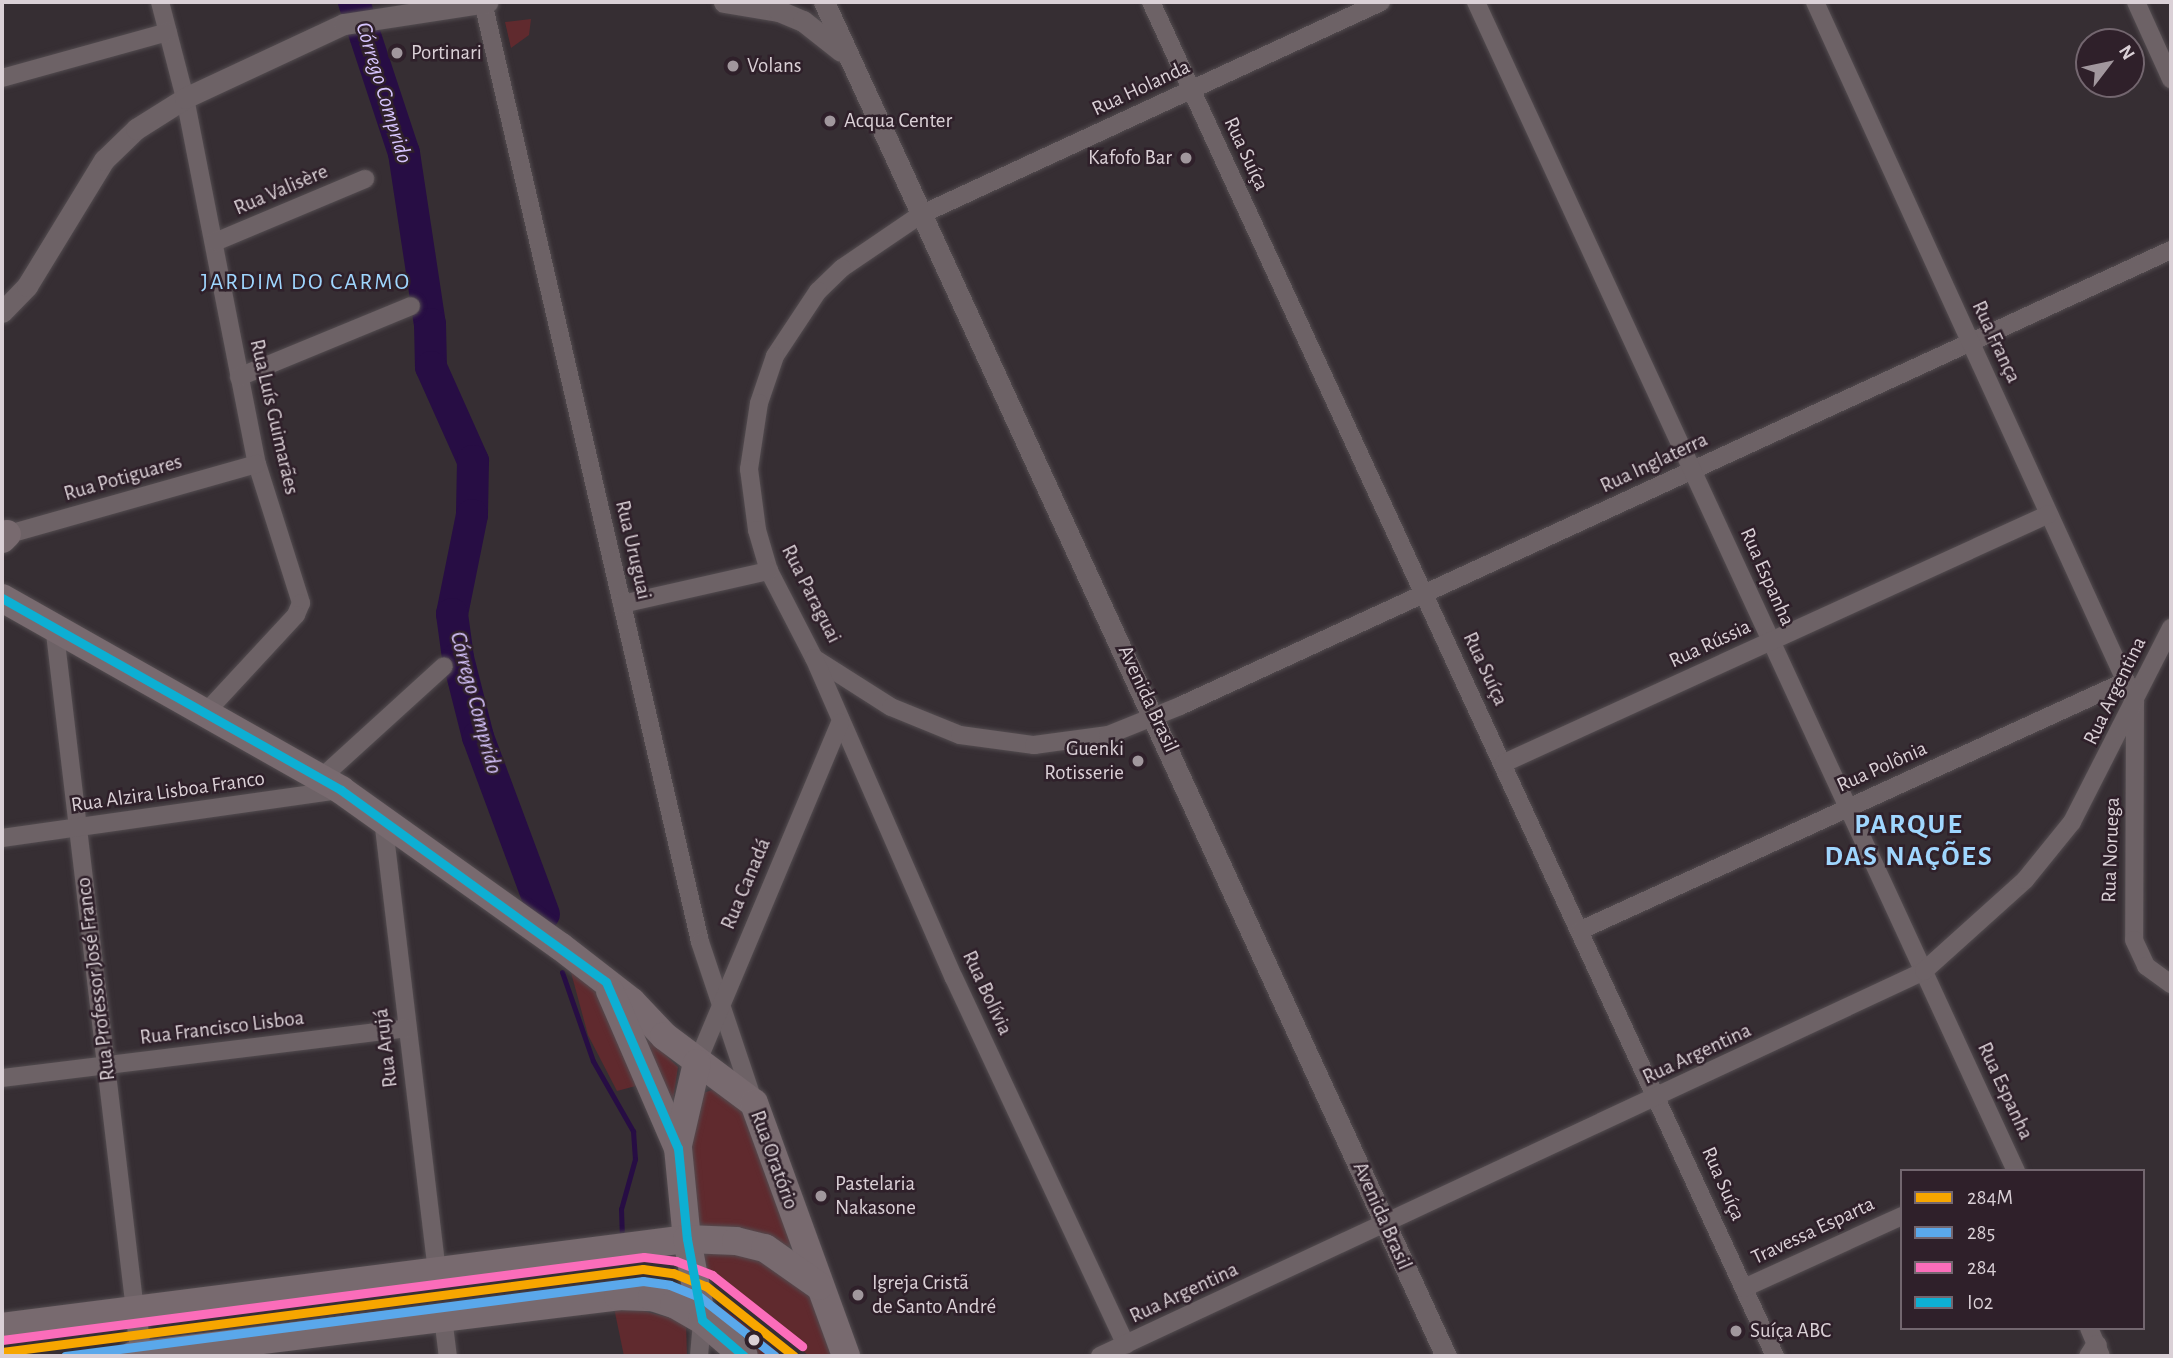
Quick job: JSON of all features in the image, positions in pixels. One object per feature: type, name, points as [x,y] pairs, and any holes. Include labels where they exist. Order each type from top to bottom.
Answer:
[{"type":"main road","name":"Rua Oratório","points":[[2,598],[207,711],[331,784],[606,982],[697,1063],[754,1103],[846,1356]]},
{"type":"main road","points":[[606,982],[678,1148]]},
{"type":"main road","points":[[697,1063],[685,1099],[678,1148],[687,1239],[702,1320]]},
{"type":"main road","points":[[685,1099],[720,1078]]},
{"type":"main road","points":[[137,1342],[437,1270],[687,1239],[723,1240],[765,1248],[819,1286]]},
{"type":"main road","points":[[2,1327],[137,1342],[443,1317],[626,1296],[652,1297],[702,1320],[744,1356]]},
{"type":"street","name":"Rua Luís Guimarães","points":[[160,2],[185,98],[257,464],[301,607],[207,711]]},
{"type":"street","points":[[2,312],[27,286],[112,150],[136,129],[185,98],[344,24],[369,17],[485,2]]},
{"type":"street","name":"Rua Uruguai","points":[[485,2],[700,942],[754,1103]]},
{"type":"street","points":[[724,2],[779,11],[818,29],[852,62]]},
{"type":"street","points":[[779,11],[801,2]]},
{"type":"street","name":"Avenida Brasil","points":[[824,2],[920,215],[1156,717],[1387,1225],[1441,1351]]},
{"type":"street","name":"Rua Suíça","points":[[1151,2],[1659,1098],[1775,1356]]},
{"type":"street","name":"Rua Holanda","points":[[920,215],[1381,2]]},
{"type":"street","name":"Rua Espanha","points":[[1476,2],[1695,470],[1924,971],[2010,1169]]},
{"type":"street","name":"Rua França","points":[[1815,2],[2135,702]]},
{"type":"street","points":[[2136,2],[2171,79]]},
{"type":"street","points":[[2,78],[168,32]]},
{"type":"street","name":"Rua Valisère","points":[[215,242],[365,179]]},
{"type":"street","name":"Rua Paraguai","points":[[920,215],[825,283],[797,316],[775,356],[759,403],[749,469],[757,530],[769,571],[814,658],[921,722],[996,742],[1071,743],[1156,717]]},
{"type":"street","name":"Rua Inglaterra","points":[[1156,717],[2171,250]]},
{"type":"street","points":[[239,377],[411,306]]},
{"type":"street","name":"Rua Potiguares","points":[[3,536],[257,464]]},
{"type":"street","name":"Rua Rússia","points":[[1504,763],[2049,514]]},
{"type":"street","points":[[622,604],[769,571]]},
{"type":"street","name":"Rua Professor José Franco","points":[[54,625],[137,1342]]},
{"type":"street","name":"Rua Argentina","points":[[1100,1356],[1659,1098],[1924,971],[2038,867],[2096,782],[2171,628]]},
{"type":"street","name":"Rua Bolívia","points":[[814,658],[840,723],[1126,1345]]},
{"type":"street","points":[[331,784],[444,666]]},
{"type":"street","name":"Rua Polônia","points":[[1581,930],[2126,681]]},
{"type":"street","name":"Rua Noruega","points":[[2135,702],[2134,940],[2146,966],[2171,984]]},
{"type":"street","name":"Rua Canadá","points":[[697,1063],[721,1000],[840,723]]},
{"type":"street","name":"Rua Alzira Lisboa Franco","points":[[2,838],[78,828],[331,784]]},
{"type":"street","name":"Rua Arujá","points":[[383,819],[437,1270]]},
{"type":"street","name":"Rua Francisco Lisboa","points":[[2,1078],[407,1028]]},
{"type":"street","name":"Travessa Esparta","points":[[1744,1288],[1900,1217]]},
{"type":"street","points":[[443,1317],[448,1356]]},
{"type":"street","points":[[698,1356],[702,1320]]},
{"type":"shaded area","points":[[531,19],[529,35],[511,48],[505,22]]},
{"type":"shaded area","points":[[569,965],[593,985],[643,1084],[617,1091],[588,1035]]},
{"type":"shaded area","points":[[642,1032],[678,1067],[672,1108]]},
{"type":"shaded area","points":[[715,1089],[742,1110],[791,1238],[790,1247],[696,1229],[685,1152],[703,1093]]},
{"type":"shaded area","points":[[749,1250],[810,1297],[831,1356],[809,1356],[730,1290],[709,1277],[703,1251]]},
{"type":"shaded area","points":[[711,1301],[734,1316],[782,1356],[758,1356],[715,1318]]},
{"type":"shaded area","points":[[613,1303],[686,1322],[687,1356],[624,1356]]},
{"type":"waterway","name":"Córrego Comprido","points":[[354,2],[404,153],[430,324],[431,367],[473,461],[472,515],[452,614],[458,658],[478,737],[544,914]]},
{"type":"waterway","name":"Córrego Comprido","points":[[562,972],[593,1061],[633,1131],[635,1159],[621,1209],[622,1237]]},
{"type":"transit line","name":"I02","points":[[2,598],[341,790],[606,982],[678,1148],[687,1239],[702,1320],[744,1356]]},
{"type":"transit line","name":"284","points":[[2,1340],[644,1257],[676,1261],[712,1275],[802,1346]]},
{"type":"transit line","name":"284M","points":[[2,1352],[643,1269],[673,1273],[706,1286],[794,1356]]},
{"type":"transit line","name":"285","points":[[65,1356],[643,1281],[670,1285],[700,1297],[775,1356]]},
{"type":"place","name":"Portinari","points":[[397,53]]},
{"type":"place","name":"Volans","points":[[733,66]]},
{"type":"place","name":"Acqua Center","points":[[830,121]]},
{"type":"place","name":"Kafofo Bar","points":[[1186,158]]},
{"type":"place","name":"Guenki Rotisserie","points":[[1138,761]]},
{"type":"place","name":"Pastelaria Nakasone","points":[[821,1196]]},
{"type":"place","name":"Igreja Cristã de Santo André","points":[[858,1295]]},
{"type":"place","name":"Suíça ABC","points":[[1736,1331]]},
{"type":"district","name":"JARDIM DO CARMO","points":[[306,283]]},
{"type":"district","name":"PARQUE DAS NAÇÕES","points":[[1909,841]]}]
